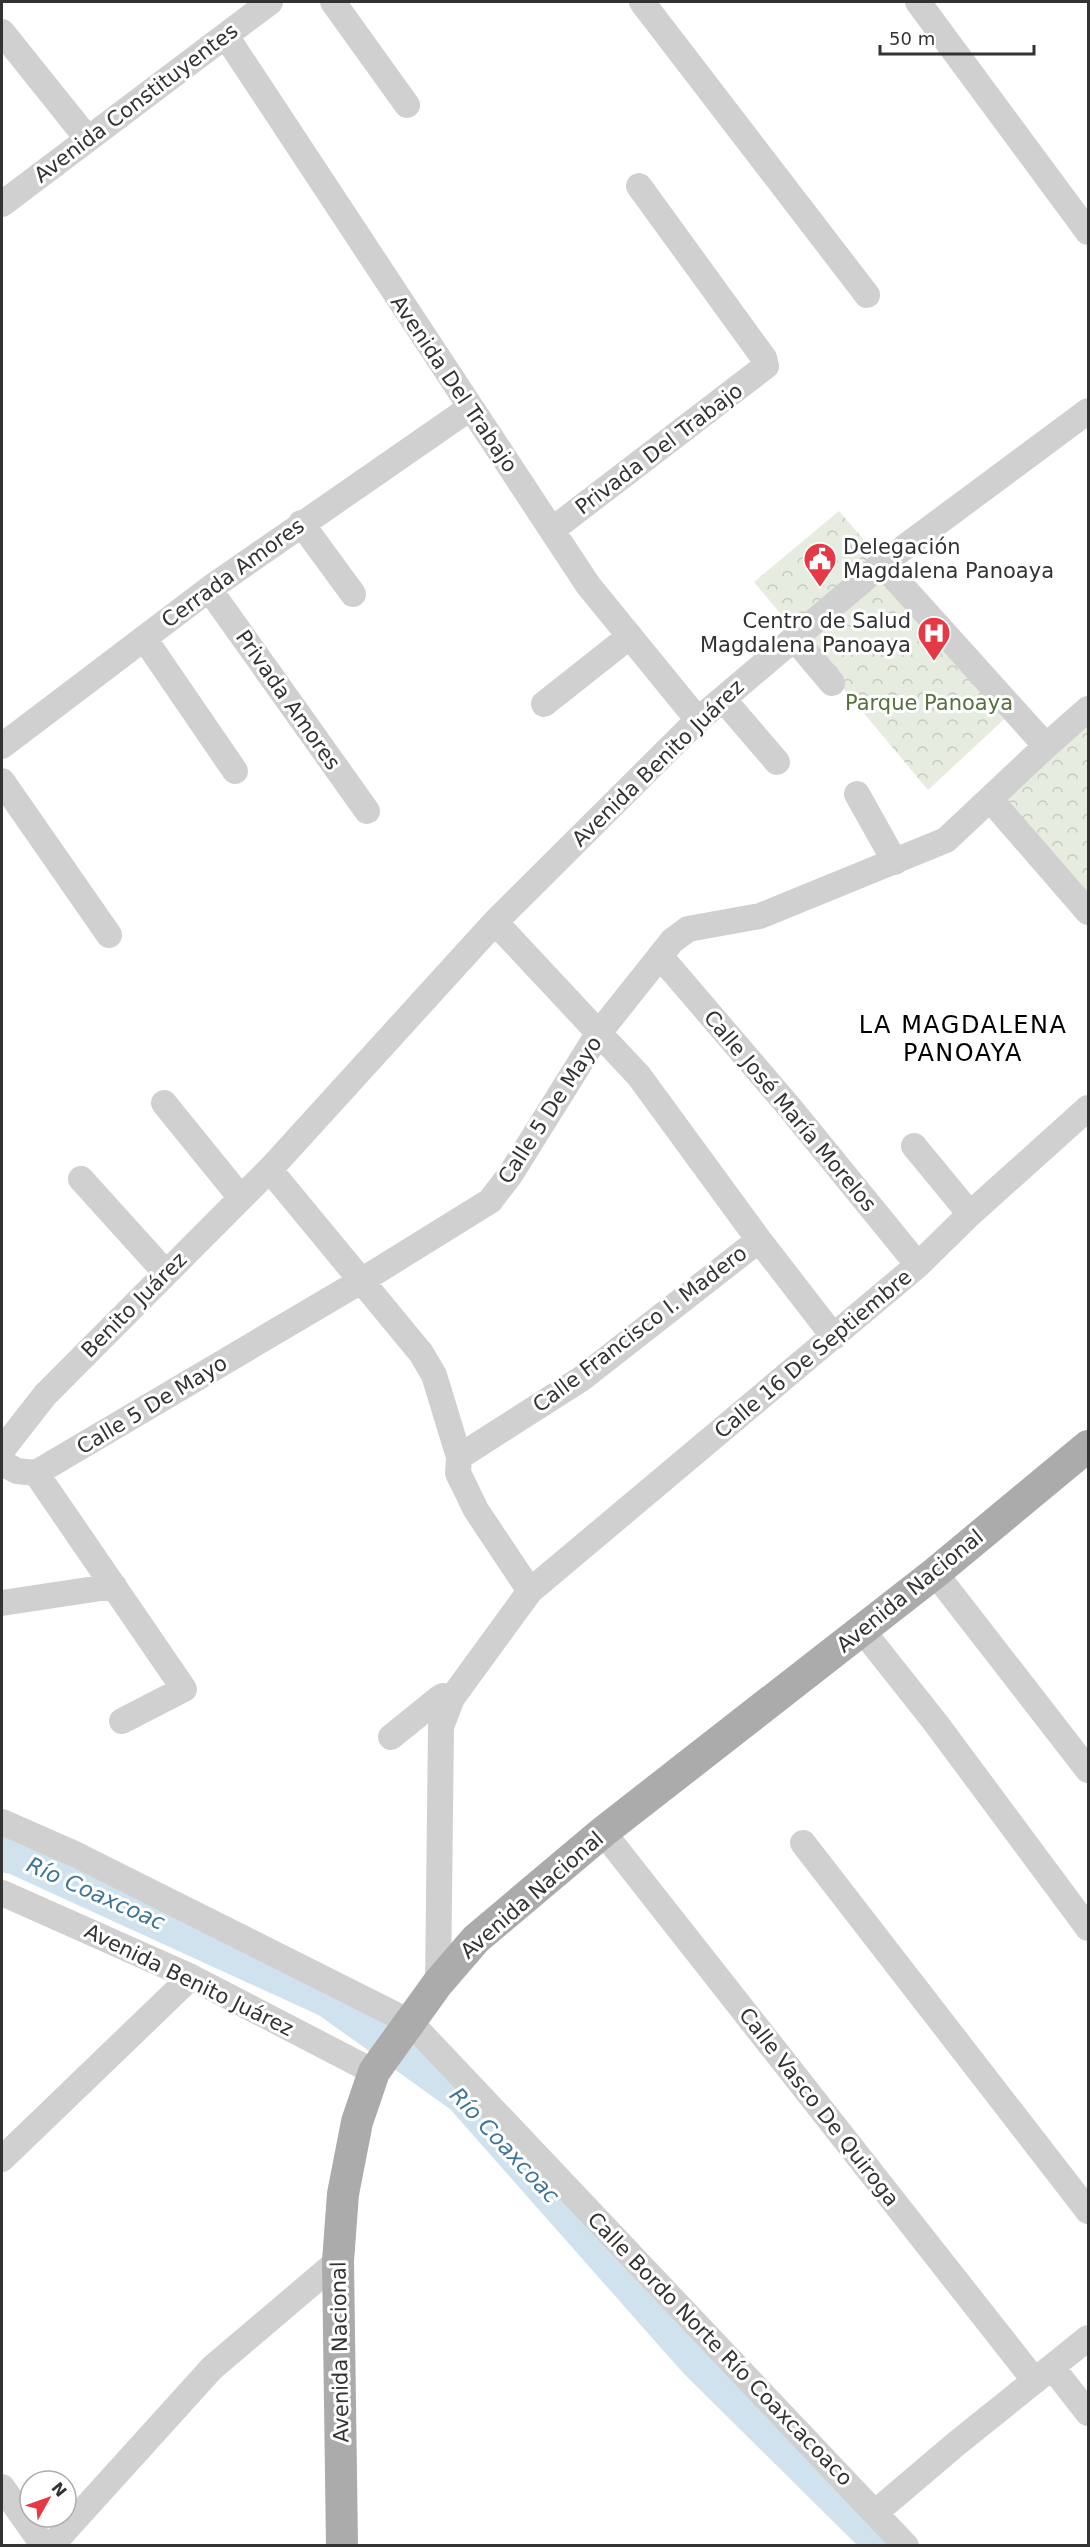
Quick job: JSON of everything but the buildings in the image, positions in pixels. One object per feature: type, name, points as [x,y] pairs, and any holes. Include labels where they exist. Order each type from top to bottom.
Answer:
[{"type":"main road","name":"Avenida Nacional","points":[[342,2546],[338,2261],[345,2183],[357,2122],[378,2067],[438,1983],[476,1939],[603,1832],[935,1573],[1089,1446]]},
{"type":"street","name":"Avenida Constituyentes","points":[[2,204],[270,2]]},
{"type":"street","points":[[333,2],[407,105]]},
{"type":"street","points":[[642,2],[867,295]]},
{"type":"street","points":[[918,2],[1089,232]]},
{"type":"street","points":[[2,32],[87,138]]},
{"type":"street","name":"Avenida Del Trabajo","points":[[226,36],[588,585],[698,720]]},
{"type":"street","name":"Privada Del Trabajo","points":[[552,530],[766,366],[764,358],[639,186]]},
{"type":"street","name":"Cerrada Amores","points":[[2,746],[209,589],[301,523],[470,408]]},
{"type":"street","name":"Avenida Benito Juárez","points":[[273,1166],[495,922],[698,720],[882,564],[1089,411]]},
{"type":"street","points":[[301,523],[353,594]]},
{"type":"street","points":[[882,564],[1046,746]]},
{"type":"street","name":"Privada Amores","points":[[209,589],[367,811]]},
{"type":"street","points":[[544,704],[630,636]]},
{"type":"street","points":[[144,638],[235,771]]},
{"type":"street","points":[[794,638],[831,683]]},
{"type":"street","points":[[723,699],[777,762]]},
{"type":"street","name":"Calle 5 De Mayo","points":[[36,1473],[361,1281],[490,1201],[510,1175],[598,1034],[672,941],[688,929],[760,916],[946,840],[1089,709]]},
{"type":"street","points":[[2,781],[109,935]]},
{"type":"street","points":[[857,794],[895,862]]},
{"type":"street","points":[[990,799],[1089,912]]},
{"type":"street","points":[[495,922],[639,1076],[759,1240],[834,1337]]},
{"type":"street","name":"Calle José María Morelos","points":[[660,956],[918,1265]]},
{"type":"street","points":[[164,1103],[241,1198]]},
{"type":"street","name":"Calle 16 De Septiembre","points":[[530,1591],[918,1265],[970,1214],[1089,1108]]},
{"type":"street","points":[[914,1146],[970,1214]]},
{"type":"street","points":[[273,1166],[274,1175],[421,1353],[434,1375],[459,1456],[458,1473],[476,1510],[530,1591],[452,1698],[441,1727],[438,1983]]},
{"type":"street","name":"Benito Juárez","points":[[4,1444],[45,1395],[273,1166]]},
{"type":"street","points":[[81,1179],[166,1273]]},
{"type":"street","name":"Calle Francisco I. Madero","points":[[459,1456],[581,1379],[759,1240]]},
{"type":"street","points":[[4,1444],[17,1471],[36,1473],[184,1689],[122,1721]]},
{"type":"street","points":[[935,1573],[1089,1770]]},
{"type":"street","points":[[2,1603],[114,1586]]},
{"type":"street","points":[[862,1630],[935,1722],[1089,1928]]},
{"type":"street","points":[[391,1737],[438,1698],[443,1696],[452,1698]]},
{"type":"street","name":"Calle Bordo Norte Río Coaxcacoaco","points":[[2,1822],[77,1855],[406,2028],[876,2512],[906,2546]]},
{"type":"street","name":"Calle Vasco De Quiroga","points":[[603,1832],[1043,2374],[1089,2413]]},
{"type":"street","points":[[803,1843],[1089,2211]]},
{"type":"street","name":"Avenida Benito Juárez","points":[[2,1893],[191,1977],[378,2067]]},
{"type":"street","points":[[2,2159],[191,1977]]},
{"type":"street","points":[[51,2546],[212,2368],[338,2261]]},
{"type":"street","points":[[876,2512],[1089,2338]]},
{"type":"street","points":[[2,2487],[44,2546]]},
{"type":"green space","name":"Parque Panoaya","points":[[839,511],[1012,712],[928,790],[754,582]]},
{"type":"green space","points":[[1088,715],[1088,910],[995,798]]},
{"type":"waterway","name":"Río Coaxcoac","points":[[2,1853],[14,1855],[329,1999],[463,2095],[697,2360],[885,2546]]},
{"type":"place","name":"Delegación Magdalena Panoaya","points":[[820,588]]},
{"type":"place","name":"Centro de Salud Magdalena Panoaya","points":[[934,662]]},
{"type":"district","name":"LA MAGDALENA PANOAYA","points":[[963,1039]]}]
